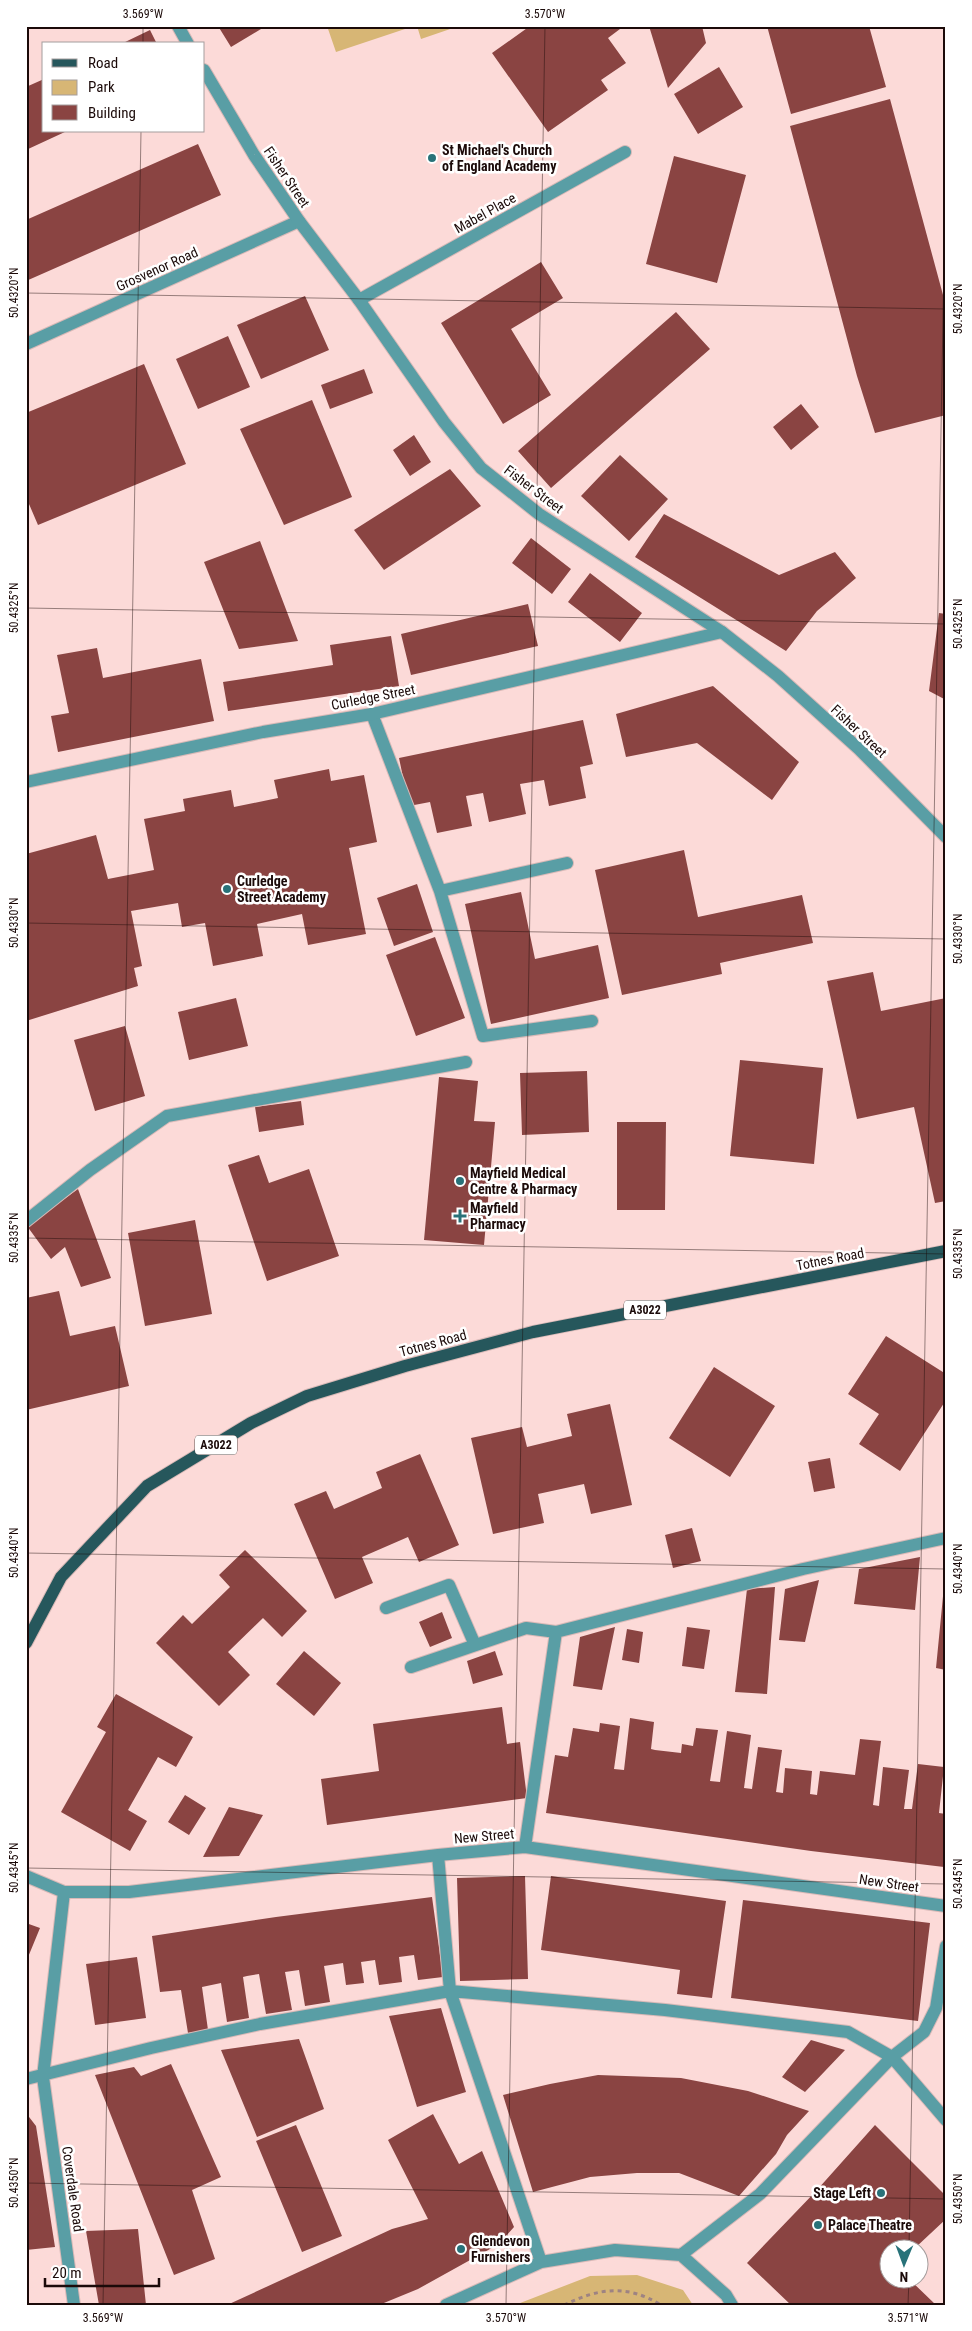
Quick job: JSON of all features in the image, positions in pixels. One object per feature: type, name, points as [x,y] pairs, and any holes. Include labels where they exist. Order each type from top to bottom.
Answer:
[{"type":"main road","name":"Totnes Road","points":[[26,1643],[61,1577],[147,1486],[252,1423],[307,1396],[405,1366],[533,1332],[946,1251]]},
{"type":"street","points":[[178,26],[187,42]]},
{"type":"street","name":"Fisher Street","points":[[205,72],[254,155],[299,221],[359,300],[444,422],[481,468],[538,514],[722,632],[778,676],[852,743],[946,837]]},
{"type":"street","name":"Mabel Place","points":[[359,300],[625,152]]},
{"type":"street","name":"Grosvenor Road","points":[[26,344],[299,221]]},
{"type":"street","name":"Curledge Street","points":[[26,782],[263,732],[372,714],[722,632]]},
{"type":"street","points":[[372,714],[440,892],[483,1036],[592,1021]]},
{"type":"street","points":[[440,892],[567,863]]},
{"type":"street","points":[[26,1220],[90,1170],[167,1116],[466,1062]]},
{"type":"street","points":[[411,1666],[526,1628],[556,1632],[803,1569],[946,1538]]},
{"type":"street","points":[[386,1608],[449,1585],[474,1645]]},
{"type":"street","points":[[524,1848],[556,1632]]},
{"type":"street","name":"New Street","points":[[26,1876],[64,1892],[129,1892],[438,1855],[524,1848],[946,1906]]},
{"type":"street","points":[[438,1855],[450,1991],[541,2262]]},
{"type":"street","name":"Coverdale Road","points":[[64,1892],[43,2076],[74,2305]]},
{"type":"street","points":[[681,2255],[760,2194],[892,2057],[924,2032],[936,2008],[946,1946]]},
{"type":"street","points":[[26,2079],[151,2048],[260,2024],[450,1991],[665,2010],[848,2032],[892,2057],[946,2120]]},
{"type":"street","points":[[446,2305],[541,2262],[615,2250],[681,2255],[726,2295],[732,2305]]},
{"type":"path","points":[[564,2305],[587,2293],[617,2290],[646,2295],[661,2305]]},
{"type":"green space","points":[[327,26],[408,26],[408,28],[336,52]]},
{"type":"green space","points":[[417,26],[459,26],[421,39]]},
{"type":"green space","points":[[637,2275],[683,2290],[693,2305],[515,2305],[590,2276]]},
{"type":"building","points":[[218,26],[266,26],[231,47]]},
{"type":"building","points":[[530,26],[624,26],[608,38],[626,63],[601,80],[608,90],[548,132],[492,53]]},
{"type":"building","points":[[649,26],[702,26],[706,43],[668,88]]},
{"type":"building","points":[[767,26],[869,26],[886,87],[791,114]]},
{"type":"building","points":[[150,30],[156,42],[125,42]]},
{"type":"building","points":[[719,67],[743,107],[698,134],[674,94]]},
{"type":"building","points":[[42,80],[42,132],[65,132],[26,150],[26,87]]},
{"type":"building","points":[[890,99],[946,306],[946,415],[875,433],[857,376],[790,126]]},
{"type":"building","points":[[198,144],[221,195],[26,281],[26,220]]},
{"type":"building","points":[[674,156],[746,175],[717,283],[646,264]]},
{"type":"building","points":[[541,262],[563,298],[511,329],[551,395],[503,424],[441,323]]},
{"type":"building","points":[[305,296],[329,350],[261,379],[237,325]]},
{"type":"building","points":[[676,312],[710,349],[551,488],[518,451]]},
{"type":"building","points":[[228,336],[250,387],[198,409],[176,359]]},
{"type":"building","points":[[144,364],[186,464],[38,525],[26,497],[26,413]]},
{"type":"building","points":[[364,369],[373,393],[330,409],[321,385]]},
{"type":"building","points":[[312,400],[352,497],[284,525],[240,429]]},
{"type":"building","points":[[801,404],[819,427],[791,450],[773,427]]},
{"type":"building","points":[[414,435],[431,462],[410,476],[393,450]]},
{"type":"building","points":[[620,455],[668,499],[629,541],[581,496]]},
{"type":"building","points":[[450,469],[481,506],[384,570],[354,530]]},
{"type":"building","points":[[664,514],[779,575],[835,552],[856,578],[817,611],[786,651],[635,557]]},
{"type":"building","points":[[531,538],[571,569],[552,594],[512,563]]},
{"type":"building","points":[[260,541],[298,641],[239,649],[204,562]]},
{"type":"building","points":[[590,573],[642,613],[620,642],[568,602]]},
{"type":"building","points":[[528,604],[538,646],[411,675],[401,634]]},
{"type":"building","points":[[939,613],[946,614],[946,700],[929,691]]},
{"type":"building","points":[[391,636],[399,686],[228,711],[223,682],[333,665],[330,645]]},
{"type":"building","points":[[97,648],[103,678],[201,659],[214,721],[58,752],[51,716],[69,713],[57,655]]},
{"type":"building","points":[[713,686],[799,762],[772,800],[697,743],[626,757],[616,714]]},
{"type":"building","points":[[583,720],[593,764],[580,767],[586,798],[549,806],[544,780],[520,784],[526,814],[489,822],[483,793],[466,796],[472,826],[437,833],[430,802],[409,806],[399,758]]},
{"type":"building","points":[[329,769],[331,781],[364,775],[377,842],[349,848],[366,934],[308,945],[302,914],[257,924],[263,956],[213,966],[205,923],[182,927],[178,903],[131,911],[142,966],[134,968],[138,986],[26,1021],[26,854],[96,835],[108,879],[154,870],[144,819],[185,811],[183,799],[231,790],[234,807],[278,798],[274,780]]},
{"type":"building","points":[[684,850],[698,917],[802,895],[813,943],[720,963],[722,974],[622,995],[595,870]]},
{"type":"building","points":[[417,884],[433,932],[394,946],[377,898]]},
{"type":"building","points":[[521,892],[535,959],[598,945],[609,998],[491,1024],[465,904]]},
{"type":"building","points":[[435,937],[465,1018],[416,1036],[386,955]]},
{"type":"building","points":[[873,972],[881,1011],[946,998],[946,1201],[935,1203],[914,1107],[857,1119],[827,981]]},
{"type":"building","points":[[236,998],[248,1046],[189,1060],[178,1012]]},
{"type":"building","points":[[125,1026],[145,1096],[95,1111],[74,1040]]},
{"type":"building","points":[[740,1060],[823,1068],[814,1164],[730,1156]]},
{"type":"building","points":[[587,1071],[589,1132],[522,1135],[520,1073]]},
{"type":"building","name":"Mayfield Medical Centre & Pharmacy","points":[[439,1077],[478,1081],[474,1121],[495,1122],[484,1245],[424,1240]]},
{"type":"building","points":[[301,1101],[304,1125],[259,1132],[255,1107]]},
{"type":"building","points":[[617,1122],[666,1122],[665,1210],[617,1210]]},
{"type":"building","points":[[259,1155],[269,1183],[309,1169],[339,1256],[267,1281],[228,1165]]},
{"type":"building","points":[[78,1189],[111,1278],[81,1287],[65,1247],[51,1259],[27,1226]]},
{"type":"building","points":[[195,1220],[212,1314],[145,1326],[128,1233]]},
{"type":"building","points":[[59,1291],[70,1336],[115,1326],[129,1386],[26,1410],[26,1298]]},
{"type":"building","points":[[886,1336],[946,1374],[946,1400],[900,1471],[859,1444],[879,1414],[848,1394]]},
{"type":"building","points":[[714,1367],[775,1406],[730,1477],[669,1438]]},
{"type":"building","points":[[610,1404],[632,1505],[591,1514],[584,1484],[538,1494],[544,1523],[493,1534],[471,1438],[522,1427],[527,1447],[572,1436],[567,1414]]},
{"type":"building","points":[[420,1454],[459,1545],[419,1562],[408,1537],[362,1557],[373,1583],[335,1599],[294,1504],[326,1491],[334,1509],[382,1488],[376,1472]]},
{"type":"building","points":[[830,1458],[835,1488],[814,1492],[808,1462]]},
{"type":"building","points":[[692,1528],[701,1561],[673,1568],[665,1535]]},
{"type":"building","points":[[245,1550],[307,1611],[282,1637],[263,1618],[228,1652],[250,1675],[219,1706],[156,1643],[183,1615],[192,1624],[230,1587],[219,1575]]},
{"type":"building","points":[[920,1557],[915,1610],[854,1604],[859,1569]]},
{"type":"building","points":[[819,1580],[805,1642],[779,1640],[785,1589]]},
{"type":"building","points":[[944,1586],[946,1586],[946,1670],[936,1668]]},
{"type":"building","points":[[775,1587],[767,1694],[735,1692],[747,1589]]},
{"type":"building","points":[[442,1612],[452,1638],[430,1647],[419,1622]]},
{"type":"building","points":[[615,1627],[602,1690],[573,1686],[580,1637]]},
{"type":"building","points":[[687,1627],[710,1630],[704,1669],[682,1666]]},
{"type":"building","points":[[627,1629],[643,1632],[639,1663],[622,1660]]},
{"type":"building","points":[[304,1651],[341,1683],[314,1716],[276,1684]]},
{"type":"building","points":[[495,1651],[503,1675],[473,1684],[467,1661]]},
{"type":"building","points":[[116,1694],[193,1737],[176,1767],[158,1757],[128,1810],[147,1821],[130,1851],[61,1812],[106,1732],[97,1727]]},
{"type":"building","points":[[502,1707],[507,1744],[520,1742],[527,1798],[327,1825],[321,1779],[379,1771],[373,1724]]},
{"type":"building","points":[[630,1718],[654,1722],[651,1749],[655,1750],[681,1753],[682,1744],[693,1746],[696,1728],[718,1730],[710,1781],[720,1782],[727,1731],[751,1735],[744,1788],[752,1789],[758,1747],[782,1750],[776,1792],[783,1793],[785,1768],[812,1771],[810,1794],[817,1795],[820,1771],[855,1775],[860,1739],[881,1741],[873,1805],[879,1806],[883,1767],[909,1770],[904,1809],[912,1809],[918,1764],[944,1767],[939,1813],[946,1814],[944,1867],[811,1851],[546,1813],[555,1755],[568,1757],[573,1728],[599,1732],[600,1723],[620,1726],[614,1769],[624,1770]]},
{"type":"building","points":[[185,1795],[206,1808],[189,1835],[168,1822]]},
{"type":"building","points":[[229,1807],[263,1815],[239,1856],[203,1857]]},
{"type":"building","points":[[525,1876],[528,1979],[460,1981],[457,1878]]},
{"type":"building","points":[[551,1876],[726,1901],[712,1998],[677,1994],[680,1970],[541,1950]]},
{"type":"building","points":[[432,1897],[443,1977],[418,1980],[414,1955],[399,1957],[402,1982],[379,1985],[375,1960],[361,1962],[364,1983],[346,1985],[343,1963],[324,1966],[330,2002],[305,2006],[299,1970],[285,1972],[292,2010],[266,2014],[259,1974],[247,1976],[243,1977],[249,2018],[227,2022],[221,1983],[202,1987],[208,2030],[188,2033],[181,1990],[160,1992],[152,1936],[276,1917]]},
{"type":"building","points":[[743,1900],[930,1923],[918,2021],[731,1998]]},
{"type":"building","points":[[26,1923],[40,1928],[26,1962]]},
{"type":"building","points":[[137,1957],[146,2018],[95,2025],[86,1964]]},
{"type":"building","points":[[441,2008],[466,2092],[417,2107],[389,2016]]},
{"type":"building","points":[[299,2039],[324,2109],[257,2137],[221,2050]]},
{"type":"building","points":[[811,2040],[845,2050],[805,2092],[782,2077]]},
{"type":"building","points":[[171,2064],[221,2177],[192,2190],[215,2259],[174,2275],[95,2075],[134,2067],[141,2076]]},
{"type":"building","points":[[598,2075],[681,2078],[748,2091],[809,2111],[787,2135],[776,2154],[739,2196],[679,2173],[637,2173],[590,2177],[533,2192],[503,2095]]},
{"type":"building","points":[[26,2113],[36,2126],[55,2247],[26,2250]]},
{"type":"building","points":[[433,2114],[459,2164],[482,2151],[514,2227],[499,2244],[418,2289],[379,2305],[227,2305],[392,2229],[428,2219],[388,2140]]},
{"type":"building","points":[[296,2125],[342,2236],[302,2252],[256,2141]]},
{"type":"building","points":[[875,2125],[946,2196],[946,2219],[926,2238],[880,2238],[880,2288],[918,2288],[936,2305],[791,2305],[747,2263],[817,2190]]},
{"type":"building","points":[[138,2229],[146,2305],[99,2305],[86,2231]]},
{"type":"place","name":"St Michael's Church of England Academy","points":[[432,158]]},
{"type":"place","name":"Curledge Street Academy","points":[[227,889]]},
{"type":"place","name":"Mayfield Medical Centre & Pharmacy","points":[[460,1181]]},
{"type":"place","name":"Mayfield Pharmacy","points":[[460,1216]]},
{"type":"place","name":"Stage Left","points":[[881,2193]]},
{"type":"place","name":"Palace Theatre","points":[[818,2225]]},
{"type":"place","name":"Glendevon Furnishers","points":[[461,2249]]}]
